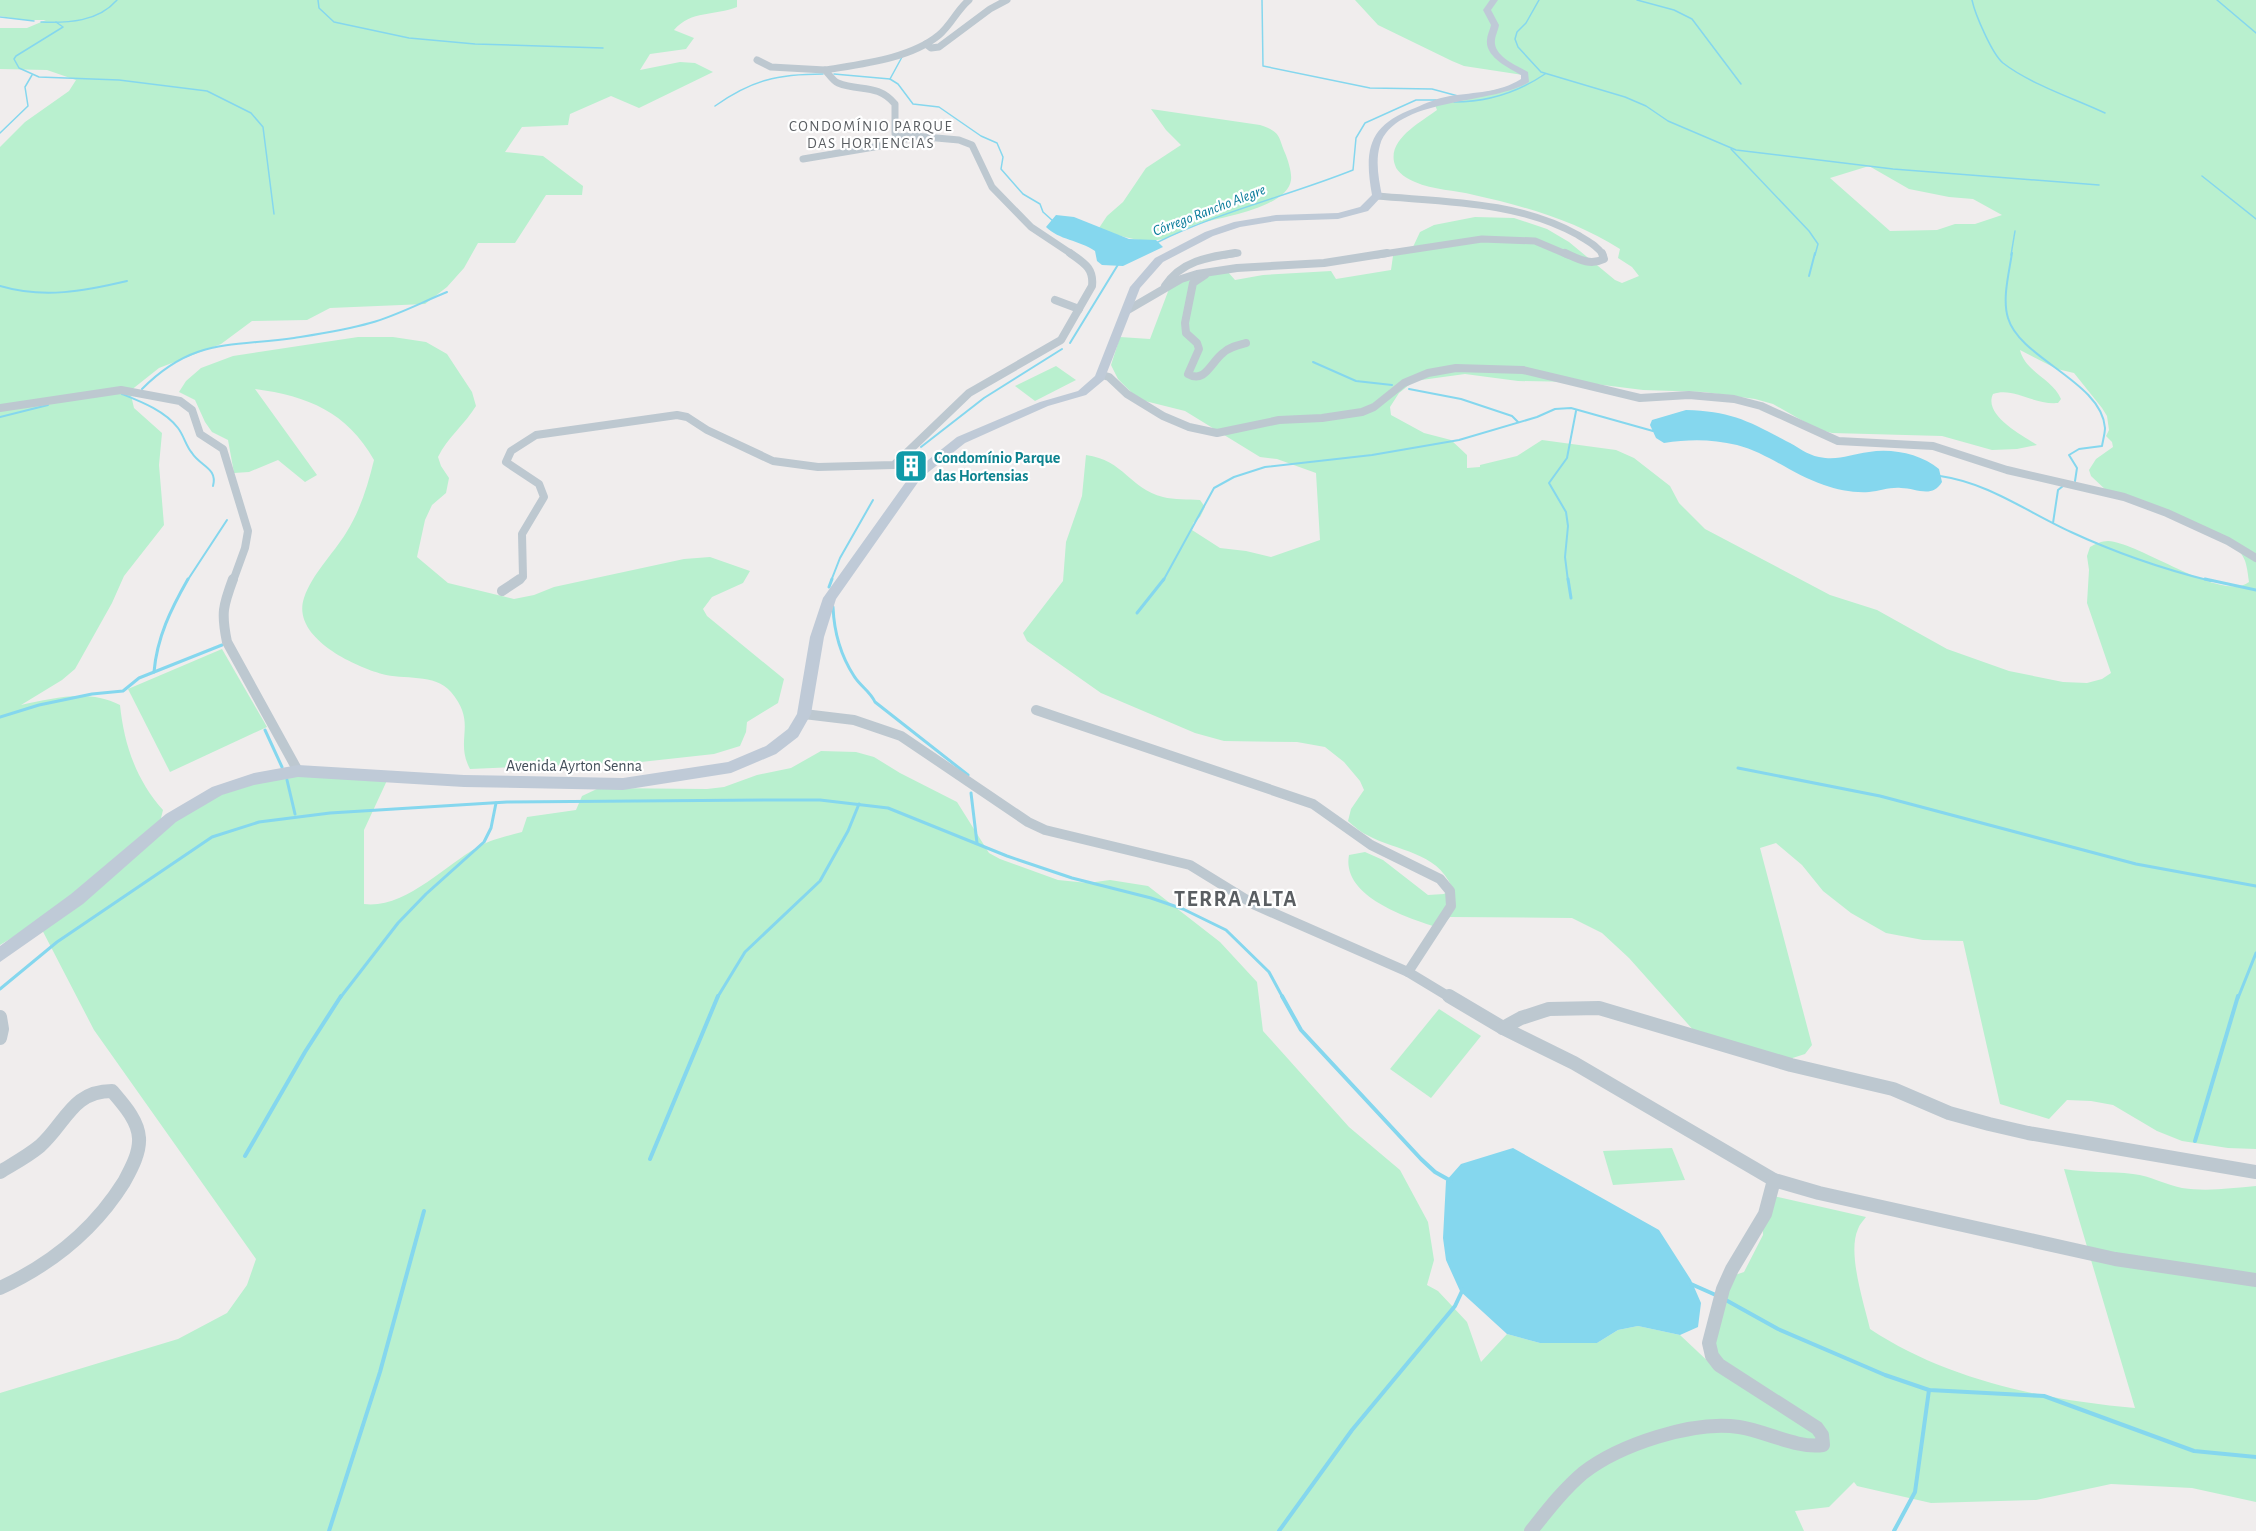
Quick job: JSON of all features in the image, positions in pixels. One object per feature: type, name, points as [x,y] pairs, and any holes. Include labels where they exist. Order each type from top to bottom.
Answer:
[{"type":"street","points":[[757,60],[771,67],[825,70],[877,59],[926,44],[938,36],[956,11],[969,0]]},
{"type":"street","points":[[926,44],[931,48],[939,46],[1006,0]]},
{"type":"street","points":[[1377,196],[1372,176],[1372,152],[1380,132],[1388,124],[1401,116],[1448,99],[1508,90],[1527,79],[1525,74],[1500,58],[1492,49],[1491,42],[1496,25],[1487,10],[1494,0]]},
{"type":"street","points":[[502,591],[523,577],[522,534],[544,497],[539,484],[506,462],[511,451],[536,435],[677,415],[687,417],[707,430],[773,460],[818,467],[894,465],[969,393],[1061,340],[1092,286],[1094,276],[1089,266],[1031,227],[992,187],[972,146],[959,140],[898,137],[895,134],[896,109],[888,96],[868,88],[837,83],[825,70]]},
{"type":"street","points":[[803,159],[892,144],[914,136]]},
{"type":"street","points":[[1126,311],[1191,275],[1324,262],[1496,238],[1535,241],[1592,263],[1604,259],[1598,248],[1580,236],[1560,225],[1537,217],[1490,207],[1377,196]]},
{"type":"street","points":[[1377,196],[1371,204],[1350,213],[1257,220],[1238,224],[1209,234],[1159,260],[1139,279],[1104,364],[1102,375],[1109,377],[1126,394],[1163,416],[1189,427],[1217,433],[1279,420],[1322,418],[1362,412],[1374,407],[1404,383],[1428,374],[1456,368],[1523,370],[1640,398],[1689,395],[1734,399],[1761,406],[1838,441],[1933,446],[2007,470],[2124,497],[2167,513],[2228,541],[2256,558]]},
{"type":"street","points":[[1164,290],[1172,276],[1190,264],[1207,258],[1238,253]]},
{"type":"street","points":[[1213,272],[1196,279],[1191,288],[1185,329],[1189,337],[1199,345],[1199,349],[1188,374],[1192,377],[1204,375],[1221,353],[1246,343]]},
{"type":"street","points":[[1055,300],[1079,309]]},
{"type":"street","name":"Avenida Ayrton Senna","points":[[0,955],[77,899],[171,818],[233,785],[298,771],[464,781],[592,785],[651,782],[704,773],[755,758],[789,737],[804,714],[817,637],[830,598],[917,475],[960,440],[1044,404],[1082,393],[1102,375]]},
{"type":"street","points":[[0,408],[121,390],[171,399],[192,410],[200,434],[222,449],[248,531],[245,548],[224,607],[223,623],[227,642],[298,771]]},
{"type":"street","points":[[900,460],[928,466]]},
{"type":"street","points":[[900,460],[907,470],[917,475]]},
{"type":"street","points":[[1036,710],[1305,801],[1318,807],[1371,845],[1440,879],[1450,891],[1451,906],[1408,972]]},
{"type":"street","points":[[804,714],[845,716],[880,726],[901,736],[1028,822],[1072,837],[1190,865],[1256,905],[1408,972],[1503,1028],[1567,1059],[1774,1180],[1819,1193],[2115,1259],[2256,1280]]},
{"type":"street","points":[[1503,1028],[1527,1015],[1549,1009],[1599,1008],[1791,1065],[1893,1089],[1949,1113],[1989,1124],[2028,1133],[2256,1172]]},
{"type":"street","points":[[0,1017],[2,1029],[0,1038]]},
{"type":"street","points":[[0,1172],[41,1146],[73,1106],[92,1093],[112,1091],[138,1131],[138,1148],[131,1168],[105,1211],[57,1255],[36,1270],[0,1288]]},
{"type":"street","points":[[1531,1531],[1550,1507],[1584,1473],[1620,1451],[1646,1441],[1723,1425],[1762,1430],[1810,1446],[1823,1445],[1822,1435],[1817,1428],[1719,1365],[1712,1356],[1709,1346],[1724,1289],[1732,1269],[1765,1214],[1774,1180]]},
{"type":"green space","points":[[0,0],[737,0],[737,7],[696,16],[681,24],[674,30],[694,38],[686,49],[650,54],[640,70],[680,62],[695,63],[713,72],[639,108],[611,96],[570,114],[568,125],[522,127],[505,152],[543,156],[583,186],[582,195],[546,195],[515,243],[478,243],[464,268],[447,287],[425,304],[330,308],[307,320],[252,321],[221,344],[159,368],[130,391],[134,408],[162,433],[159,465],[164,525],[124,576],[112,603],[75,669],[62,680],[21,705],[71,696],[84,696],[108,700],[120,705],[133,761],[145,786],[163,810],[161,818],[258,775],[390,774],[364,830],[364,904],[379,904],[409,893],[483,844],[522,832],[527,817],[576,810],[582,796],[599,788],[707,789],[724,787],[757,775],[791,768],[821,751],[856,752],[874,757],[957,802],[989,853],[1000,859],[1058,880],[1088,883],[1110,880],[1148,886],[1220,942],[1257,982],[1263,1031],[1349,1127],[1400,1170],[1428,1222],[1434,1260],[1427,1285],[1438,1291],[1467,1322],[1481,1362],[1507,1334],[1540,1343],[1597,1343],[1618,1330],[1638,1326],[1680,1335],[1714,1367],[1709,1348],[1723,1279],[1744,1272],[1763,1235],[1762,1211],[1769,1195],[1866,1217],[1855,1239],[1854,1251],[1870,1329],[1900,1347],[1931,1362],[1997,1385],[2066,1399],[2135,1408],[2064,1169],[2133,1174],[2176,1187],[2201,1190],[2256,1186],[2256,1502],[2192,1488],[2111,1484],[2036,1500],[1931,1503],[1857,1486],[1854,1482],[1829,1507],[1795,1511],[1804,1531],[0,1531],[0,1393],[178,1339],[227,1313],[247,1285],[256,1259],[94,1030],[38,922],[0,945],[0,147],[25,122],[69,91],[76,80],[47,70],[0,69],[0,28],[27,28],[46,20],[23,20],[0,16]]},
{"type":"green space","points":[[1355,0],[2256,0],[2256,1149],[2228,1148],[2182,1141],[2157,1131],[2113,1105],[2091,1101],[2067,1100],[2049,1119],[2000,1104],[1963,941],[1923,940],[1886,933],[1851,913],[1823,891],[1802,865],[1776,843],[1760,848],[1812,1045],[1805,1054],[1780,1062],[1695,1032],[1629,958],[1602,933],[1572,918],[1450,917],[1439,928],[1395,912],[1366,894],[1355,883],[1349,870],[1349,855],[1365,852],[1383,860],[1428,895],[1444,894],[1452,887],[1445,875],[1426,859],[1364,834],[1348,821],[1351,809],[1364,790],[1360,781],[1344,762],[1325,747],[1297,742],[1224,741],[1195,733],[1101,693],[1027,641],[1023,633],[1063,581],[1066,542],[1082,496],[1086,455],[1099,458],[1118,468],[1142,488],[1152,493],[1172,499],[1200,500],[1205,507],[1200,517],[1193,523],[1192,530],[1220,548],[1271,557],[1320,540],[1316,473],[1277,459],[1260,457],[1185,411],[1145,401],[1132,393],[1118,379],[1111,365],[1120,337],[1150,339],[1169,289],[1180,280],[1227,271],[1235,280],[1263,275],[1331,271],[1336,279],[1391,270],[1393,256],[1413,247],[1420,232],[1434,225],[1475,217],[1514,218],[1547,229],[1569,242],[1615,280],[1622,283],[1639,276],[1632,267],[1618,258],[1620,249],[1586,230],[1512,204],[1422,185],[1400,173],[1395,165],[1396,148],[1400,140],[1414,126],[1437,110],[1433,100],[1469,96],[1520,84],[1523,75],[1464,66],[1378,25]],"holes":[[[1869,166],[1909,189],[1973,199],[2002,215],[1975,224],[1955,224],[1937,230],[1890,231],[1830,178]],[[2020,350],[2057,369],[2074,373],[2107,416],[2109,430],[2106,436],[2112,442],[2113,447],[2096,459],[2089,470],[2091,476],[2108,492],[2224,540],[2240,553],[2247,567],[2249,582],[2237,586],[2220,585],[2122,544],[2106,541],[2090,547],[2087,556],[2089,570],[2087,603],[2111,673],[2102,679],[2087,683],[2063,682],[2009,671],[1947,649],[1877,610],[1830,595],[1705,529],[1679,503],[1670,486],[1634,458],[1616,450],[1542,440],[1517,456],[1480,465],[1480,467],[1467,468],[1467,455],[1451,440],[1424,433],[1391,415],[1390,407],[1399,393],[1414,381],[1465,374],[1518,381],[1579,382],[1643,390],[1704,392],[1755,399],[1773,404],[1817,429],[1832,433],[1942,436],[1992,450],[2017,449],[2037,445],[1999,417],[1991,402],[1993,394],[2001,392],[2016,394],[2049,403],[2058,403],[2061,399],[2052,386],[2027,364]]]},
{"type":"green space","points":[[1151,109],[1260,125],[1272,130],[1280,139],[1290,166],[1291,180],[1287,189],[1278,197],[1252,210],[1200,223],[1163,239],[1135,239],[1099,228],[1107,216],[1123,202],[1146,168],[1181,145],[1166,130]]},
{"type":"green space","points":[[358,337],[393,337],[426,342],[447,354],[472,392],[476,406],[438,457],[449,478],[446,493],[432,505],[425,520],[417,557],[448,583],[514,599],[534,595],[554,587],[684,559],[710,557],[750,571],[743,583],[712,597],[703,609],[707,616],[784,679],[778,703],[747,722],[746,732],[740,746],[714,754],[641,762],[470,769],[464,749],[463,713],[459,703],[444,686],[428,680],[390,676],[370,670],[341,657],[315,637],[302,612],[304,598],[312,581],[351,525],[374,460],[351,430],[324,409],[292,396],[255,389],[317,475],[305,482],[278,460],[249,472],[234,473],[228,440],[212,432],[195,400],[179,392],[186,381],[201,368],[233,356]]},
{"type":"green space","points":[[1056,366],[1076,380],[1035,401],[1015,386]]},
{"type":"green space","points":[[222,649],[267,727],[170,772],[128,689]]},
{"type":"green space","points":[[1439,1009],[1481,1036],[1431,1098],[1390,1069]]},
{"type":"green space","points":[[1672,1148],[1685,1180],[1613,1185],[1603,1151]]},
{"type":"water","points":[[1056,215],[1074,217],[1129,239],[1156,240],[1163,247],[1123,266],[1102,265],[1097,261],[1095,251],[1057,235],[1046,227]]},
{"type":"water","points":[[1686,410],[1715,412],[1739,418],[1819,457],[1839,458],[1878,451],[1906,453],[1924,459],[1939,469],[1942,482],[1938,487],[1929,491],[1897,488],[1869,492],[1846,491],[1813,481],[1759,453],[1737,445],[1700,440],[1664,443],[1656,438],[1650,425],[1652,420]]},
{"type":"water","points":[[1513,1148],[1659,1230],[1691,1280],[1701,1303],[1698,1327],[1680,1335],[1638,1326],[1618,1330],[1597,1343],[1540,1343],[1507,1334],[1460,1291],[1446,1260],[1443,1238],[1446,1181],[1461,1164]]},
{"type":"waterway","points":[[56,22],[92,17],[117,0]]},
{"type":"waterway","points":[[318,0],[319,8],[334,22],[409,38],[475,44],[603,48]]},
{"type":"waterway","points":[[1262,0],[1263,66],[1370,88],[1432,89],[1458,96]]},
{"type":"waterway","points":[[1539,0],[1526,23],[1517,32],[1515,39],[1518,47],[1541,72],[1625,97],[1646,106],[1668,121],[1736,150],[1893,169],[2099,185]]},
{"type":"waterway","points":[[1637,0],[1674,10],[1692,19],[1741,84]]},
{"type":"waterway","points":[[1972,0],[1985,33],[2003,63],[2039,84],[2105,113]]},
{"type":"waterway","points":[[2217,0],[2256,33]]},
{"type":"waterway","points":[[0,17],[34,21]]},
{"type":"waterway","points":[[41,22],[56,22]]},
{"type":"waterway","points":[[56,22],[63,27],[16,56],[14,59],[19,68],[39,77],[119,80],[207,91],[251,113],[263,127],[274,214]]},
{"type":"waterway","points":[[890,79],[902,57]]},
{"type":"waterway","name":"Córrego Rancho Alegre","points":[[715,106],[741,90],[766,80],[792,75],[823,74]]},
{"type":"waterway","name":"Córrego Rancho Alegre","points":[[834,74],[890,79]]},
{"type":"waterway","name":"Córrego Rancho Alegre","points":[[1454,102],[1502,95],[1545,74]]},
{"type":"waterway","points":[[0,133],[28,106],[25,87],[32,75]]},
{"type":"waterway","name":"Córrego Rancho Alegre","points":[[890,79],[898,84],[913,104],[939,107],[981,136],[997,143],[1003,157],[1001,169],[1023,194],[1040,204],[1043,212],[1053,221]]},
{"type":"waterway","name":"Córrego Rancho Alegre","points":[[1156,243],[1228,213],[1353,170],[1356,138],[1365,123],[1416,100],[1436,100]]},
{"type":"waterway","points":[[1731,149],[1809,231],[1818,244],[1815,255]]},
{"type":"waterway","points":[[2202,176],[2256,219]]},
{"type":"waterway","points":[[2011,255],[2015,231]]},
{"type":"waterway","points":[[1809,276],[1815,253]]},
{"type":"waterway","points":[[2012,253],[2006,311],[2015,333],[2090,397],[2100,412],[2105,428],[2102,446],[2079,449],[2069,455],[2077,468],[2075,481]]},
{"type":"waterway","points":[[1070,343],[1119,263]]},
{"type":"waterway","points":[[0,286],[48,293],[95,288],[127,281]]},
{"type":"waterway","points":[[142,389],[178,361],[195,353],[231,345],[332,332],[361,325],[389,317],[447,292]]},
{"type":"waterway","points":[[921,447],[984,398],[1062,349]]},
{"type":"waterway","points":[[1313,362],[1356,381],[1392,385]]},
{"type":"waterway","points":[[1409,389],[1461,399],[1512,416],[1518,422]]},
{"type":"waterway","points":[[122,394],[153,408],[173,422],[195,457],[211,471],[213,486]]},
{"type":"waterway","points":[[0,417],[48,405]]},
{"type":"waterway","points":[[1163,581],[1214,488],[1234,477],[1265,467],[1372,455],[1459,440],[1537,417],[1555,409],[1571,408],[1653,431]]},
{"type":"waterway","points":[[1568,581],[1565,557],[1568,526],[1566,512],[1549,483],[1567,458],[1576,411]]},
{"type":"waterway","points":[[1940,476],[1975,485],[2053,523]]},
{"type":"waterway","points":[[2053,523],[2058,490],[2063,486]]},
{"type":"waterway","points":[[831,581],[840,558],[873,500]]},
{"type":"waterway","points":[[187,581],[227,520]]},
{"type":"waterway","points":[[2053,523],[2122,554],[2211,581]]},
{"type":"waterway","points":[[154,672],[158,647],[166,624],[188,579]]},
{"type":"waterway","points":[[829,587],[832,579]]},
{"type":"waterway","points":[[1137,613],[1164,579]]},
{"type":"waterway","points":[[1568,579],[1571,598]]},
{"type":"waterway","points":[[2205,579],[2256,590]]},
{"type":"waterway","points":[[833,607],[839,643],[856,680],[875,702],[968,775]]},
{"type":"waterway","points":[[0,717],[39,705],[92,694],[123,691],[139,678],[222,645]]},
{"type":"waterway","points":[[265,730],[282,767]]},
{"type":"waterway","points":[[1738,768],[1880,796],[2136,864],[2256,886]]},
{"type":"waterway","points":[[287,780],[295,814]]},
{"type":"waterway","points":[[971,793],[977,843]]},
{"type":"waterway","points":[[0,989],[57,942],[212,837],[259,822],[330,813],[507,802],[820,800],[859,805]]},
{"type":"waterway","points":[[340,998],[398,923],[426,894],[484,842],[491,828],[496,803]]},
{"type":"waterway","points":[[718,997],[745,952],[820,881],[848,831],[859,805]]},
{"type":"waterway","points":[[859,805],[888,808],[1007,856],[1072,878],[1151,898],[1183,909],[1226,930],[1269,972],[1283,998]]},
{"type":"waterway","points":[[2238,998],[2256,953]]},
{"type":"waterway","points":[[245,1156],[305,1052],[341,996]]},
{"type":"waterway","points":[[1282,996],[1301,1030],[1421,1159],[1435,1172],[1451,1181]]},
{"type":"waterway","points":[[2195,1141],[2238,996]]},
{"type":"waterway","points":[[650,1159],[718,997]]},
{"type":"waterway","points":[[329,1531],[380,1372],[424,1211]]},
{"type":"waterway","points":[[1691,1284],[1718,1296]]},
{"type":"waterway","points":[[1279,1531],[1352,1430],[1455,1306],[1463,1289]]},
{"type":"waterway","points":[[1724,1299],[1778,1329],[1885,1375],[1929,1390]]},
{"type":"waterway","points":[[1894,1531],[1915,1492],[1929,1390]]},
{"type":"waterway","points":[[1929,1390],[2044,1396],[2194,1451],[2256,1457]]},
{"type":"place","name":"Condomínio Parque das Hortensias","points":[[911,466]]},
{"type":"district","name":"CONDOMÍNIO PARQUE DAS HORTENCIAS","points":[[871,134]]},
{"type":"district","name":"TERRA ALTA","points":[[1236,898]]}]
